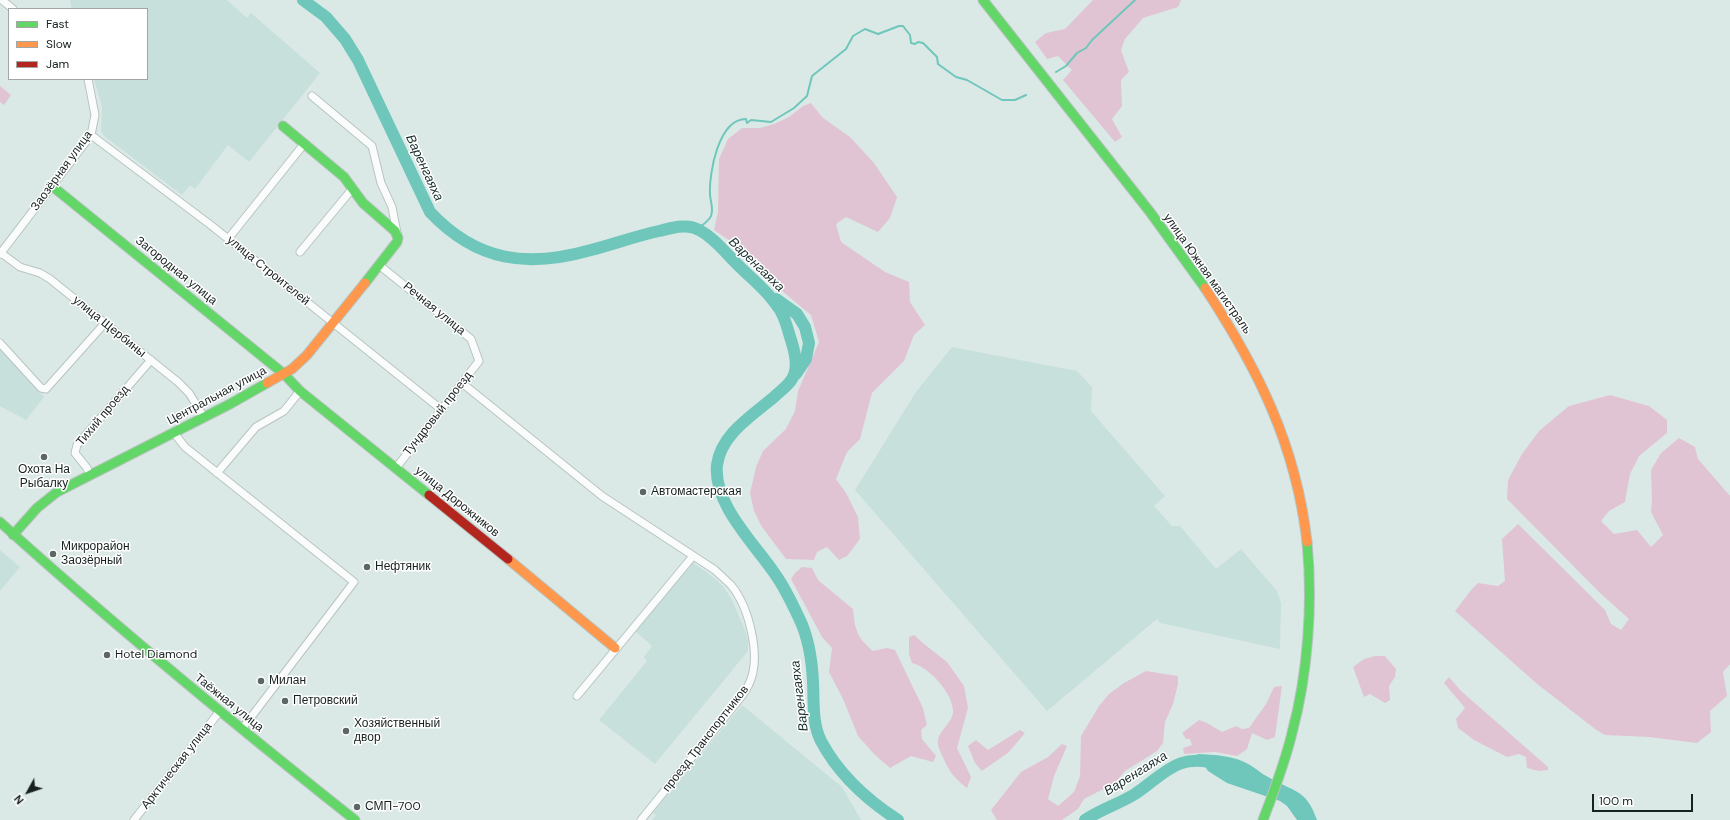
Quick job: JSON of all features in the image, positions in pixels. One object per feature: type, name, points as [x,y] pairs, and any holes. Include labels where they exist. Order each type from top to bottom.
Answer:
[{"type":"main road","name":"улица Южная магистраль","points":[[982,0],[1138,197],[1204,287],[1252,362],[1267,392],[1277,418],[1299,492],[1306,536],[1309,592],[1306,643],[1296,720],[1264,818]]},
{"type":"main road","points":[[283,126],[344,177],[364,203],[397,236]]},
{"type":"main road","name":"Загородная улица","points":[[52,186],[284,374]]},
{"type":"main road","name":"Центральная улица","points":[[13,534],[46,500],[204,418],[284,374],[302,362],[397,242],[397,236]]},
{"type":"main road","name":"улица Дорожников","points":[[284,374],[300,391],[615,648]]},
{"type":"main road","name":"Таёжная улица","points":[[0,522],[101,613],[220,712],[355,820]]},
{"type":"street","points":[[2,0],[12,8]]},
{"type":"street","name":"Заозёрная улица","points":[[0,254],[91,135],[94,124],[94,108],[88,80]]},
{"type":"street","points":[[312,96],[372,146],[381,183],[392,207],[397,236]]},
{"type":"street","name":"улица Строителей","points":[[91,135],[228,238],[442,410]]},
{"type":"street","points":[[228,238],[304,144]]},
{"type":"street","points":[[300,252],[352,188]]},
{"type":"street","name":"улица Щербины","points":[[0,254],[20,267],[40,273],[50,279],[105,323],[183,387],[194,399],[204,418]]},
{"type":"street","name":"Речная улица","points":[[379,265],[471,339],[479,361]]},
{"type":"street","points":[[0,344],[41,388],[46,389],[105,323]]},
{"type":"street","name":"Тихий проезд","points":[[90,476],[87,468],[75,453],[77,445],[151,360]]},
{"type":"street","name":"Тундровый проезд","points":[[396,468],[479,361]]},
{"type":"street","name":"проезд Транспортников","points":[[462,383],[602,496],[715,570],[731,585],[736,593],[752,632],[754,656],[752,676],[749,684],[737,702],[641,820]]},
{"type":"street","points":[[217,473],[256,427],[284,411],[300,391]]},
{"type":"street","points":[[174,433],[185,447],[354,582],[242,729]]},
{"type":"street","points":[[577,696],[692,556]]},
{"type":"street","name":"Арктическая улица","points":[[134,820],[220,712]]},
{"type":"shaded area","points":[[70,0],[227,0],[247,18],[251,13],[320,73],[249,162],[228,145],[195,189],[190,185],[182,195],[104,136],[101,131],[102,107],[94,80],[148,80],[148,8],[72,8]]},
{"type":"shaded area","points":[[1093,0],[1181,0],[1178,7],[1143,18],[1125,39],[1121,50],[1129,72],[1121,80],[1122,106],[1112,119],[1122,137],[1115,142],[1063,80],[1072,70],[1058,56],[1047,59],[1035,42],[1046,33],[1065,29]]},
{"type":"shaded area","points":[[0,86],[11,95],[4,105],[0,102]]},
{"type":"shaded area","points":[[811,103],[822,117],[850,137],[874,163],[897,197],[890,218],[878,232],[846,217],[836,224],[841,242],[885,272],[909,282],[910,302],[925,325],[914,335],[904,361],[872,393],[860,439],[847,452],[836,479],[846,493],[858,517],[860,539],[847,556],[839,560],[827,547],[817,552],[814,560],[786,559],[762,527],[754,511],[750,493],[756,467],[763,451],[786,429],[795,411],[798,391],[819,342],[811,315],[776,286],[742,249],[714,230],[718,212],[719,159],[728,139],[742,128],[760,128],[774,124],[789,117],[803,106]]},
{"type":"shaded area","points":[[952,347],[1077,371],[1092,387],[1091,411],[1165,496],[1154,506],[1172,526],[1180,526],[1216,569],[1241,549],[1277,591],[1281,603],[1280,649],[1160,623],[1157,619],[1047,711],[855,490],[916,392]]},
{"type":"shaded area","points":[[0,348],[44,397],[26,420],[0,406]]},
{"type":"shaded area","points":[[1610,395],[1649,406],[1667,420],[1667,433],[1639,456],[1630,474],[1625,502],[1609,511],[1601,521],[1614,534],[1637,530],[1651,547],[1663,535],[1651,512],[1651,470],[1661,453],[1679,438],[1695,447],[1698,459],[1730,496],[1730,664],[1723,672],[1727,696],[1710,711],[1711,732],[1697,743],[1649,737],[1605,735],[1595,729],[1536,683],[1455,611],[1478,583],[1498,586],[1505,581],[1502,539],[1518,524],[1605,610],[1611,624],[1621,630],[1629,619],[1600,593],[1507,499],[1508,480],[1522,454],[1539,431],[1569,406]]},
{"type":"shaded area","points":[[0,550],[20,567],[0,591]]},
{"type":"shaded area","points":[[691,561],[723,586],[732,600],[745,630],[748,641],[748,651],[655,764],[599,720],[647,661],[644,657],[652,646],[634,630]]},
{"type":"shaded area","points":[[802,567],[812,568],[818,580],[853,609],[858,633],[863,642],[873,651],[887,648],[895,650],[923,708],[927,725],[921,730],[922,739],[936,756],[933,762],[911,756],[890,768],[875,755],[858,736],[843,699],[829,672],[832,648],[822,637],[791,579]]},
{"type":"shaded area","points":[[914,635],[947,662],[964,686],[968,708],[957,748],[971,777],[967,788],[951,773],[939,748],[939,736],[952,717],[952,705],[949,697],[939,682],[926,670],[912,663],[909,654],[909,637]]},
{"type":"shaded area","points":[[1375,656],[1385,656],[1396,669],[1395,677],[1389,686],[1390,700],[1385,703],[1370,694],[1364,697],[1353,667],[1364,659]]},
{"type":"shaded area","points":[[1146,671],[1178,676],[1178,684],[1173,704],[1165,722],[1163,743],[1157,751],[1125,771],[1115,783],[1084,799],[1078,809],[1062,820],[997,820],[991,810],[1021,772],[1048,757],[1062,744],[1067,746],[1054,776],[1048,799],[1058,806],[1074,792],[1080,776],[1081,736],[1099,706],[1109,694],[1124,683]]},
{"type":"shaded area","points":[[1449,677],[1461,691],[1548,767],[1548,770],[1539,771],[1527,768],[1526,757],[1519,754],[1507,757],[1474,740],[1458,728],[1456,719],[1465,708],[1444,683]]},
{"type":"shaded area","points":[[1282,686],[1275,737],[1267,740],[1252,733],[1247,749],[1237,756],[1215,752],[1184,754],[1183,748],[1192,745],[1190,739],[1186,739],[1182,733],[1199,720],[1222,732],[1236,726],[1242,729],[1249,728],[1266,704],[1274,687]]},
{"type":"shaded area","points":[[742,705],[842,787],[861,820],[652,820],[656,815],[653,813]]},
{"type":"shaded area","points":[[1020,730],[1025,733],[1009,752],[982,771],[975,763],[968,746],[976,740],[988,750]]},
{"type":"water","points":[[1197,754],[1231,757],[1250,765],[1266,776],[1303,796],[1313,810],[1317,820],[1297,820],[1287,806],[1280,801],[1227,783],[1208,771]]},
{"type":"waterway","name":"Варенгаяха","points":[[303,0],[326,17],[345,39],[358,60],[430,212],[448,229],[466,242],[485,251],[504,256],[525,259],[546,259],[568,256],[642,235],[684,226],[690,227],[705,233],[716,242],[763,289],[781,311],[794,350],[796,360],[794,375],[786,386],[739,426],[731,435],[720,454],[717,465],[717,480],[721,494],[728,508],[746,536],[779,579],[802,626],[808,642],[811,658],[815,720],[821,741],[836,765],[845,776],[875,804],[898,820]]},
{"type":"waterway","points":[[1056,72],[1066,66],[1077,53],[1086,48],[1092,40],[1135,0]]},
{"type":"waterway","points":[[698,229],[711,216],[711,174],[717,149],[728,128],[736,121],[746,119],[747,123],[751,120],[771,122],[794,108],[807,96],[812,76],[846,49],[853,36],[865,29],[878,34],[899,26],[903,26],[910,35],[911,43],[923,43],[937,57],[938,64],[956,77],[967,80],[1002,100],[1015,100],[1026,95]]},
{"type":"waterway","points":[[776,299],[797,314],[805,327],[809,343],[806,359],[796,374]]},
{"type":"waterway","name":"Варенгаяха","points":[[1085,820],[1135,794],[1172,767],[1192,761],[1204,761],[1218,764]]},
{"type":"traffic: fast","points":[[983,0],[1150,212],[1205,288]]},
{"type":"traffic: fast","points":[[283,126],[344,177],[363,203],[395,231],[398,238],[397,242],[365,283]]},
{"type":"traffic: fast","points":[[52,186],[284,374],[300,391],[429,495]]},
{"type":"traffic: fast","points":[[13,535],[37,508],[57,492],[230,404],[267,383]]},
{"type":"traffic: fast","points":[[0,522],[43,561],[175,674],[355,820]]},
{"type":"traffic: fast","points":[[1263,820],[1286,755],[1302,687],[1308,638],[1309,614],[1309,565],[1307,542]]},
{"type":"traffic: slow","points":[[267,383],[292,369],[307,355],[365,283]]},
{"type":"traffic: slow","points":[[1205,288],[1242,348],[1272,409],[1284,440],[1294,473],[1302,507],[1307,542]]},
{"type":"traffic: slow","points":[[508,559],[615,648]]},
{"type":"traffic: jam","points":[[429,495],[508,559]]},
{"type":"place","name":"Охота На Рыбалку","points":[[44,457]]},
{"type":"place","name":"Автомастерская","points":[[643,492]]},
{"type":"place","name":"Микрорайон Заозёрный","points":[[53,554]]},
{"type":"place","name":"Нефтяник","points":[[367,567]]},
{"type":"place","name":"Hotel Diamond","points":[[107,655]]},
{"type":"place","name":"Милан","points":[[261,681]]},
{"type":"place","name":"Петровский","points":[[285,701]]},
{"type":"place","name":"Хозяйственный двор","points":[[346,731]]},
{"type":"place","name":"СМП-700","points":[[357,807]]}]
